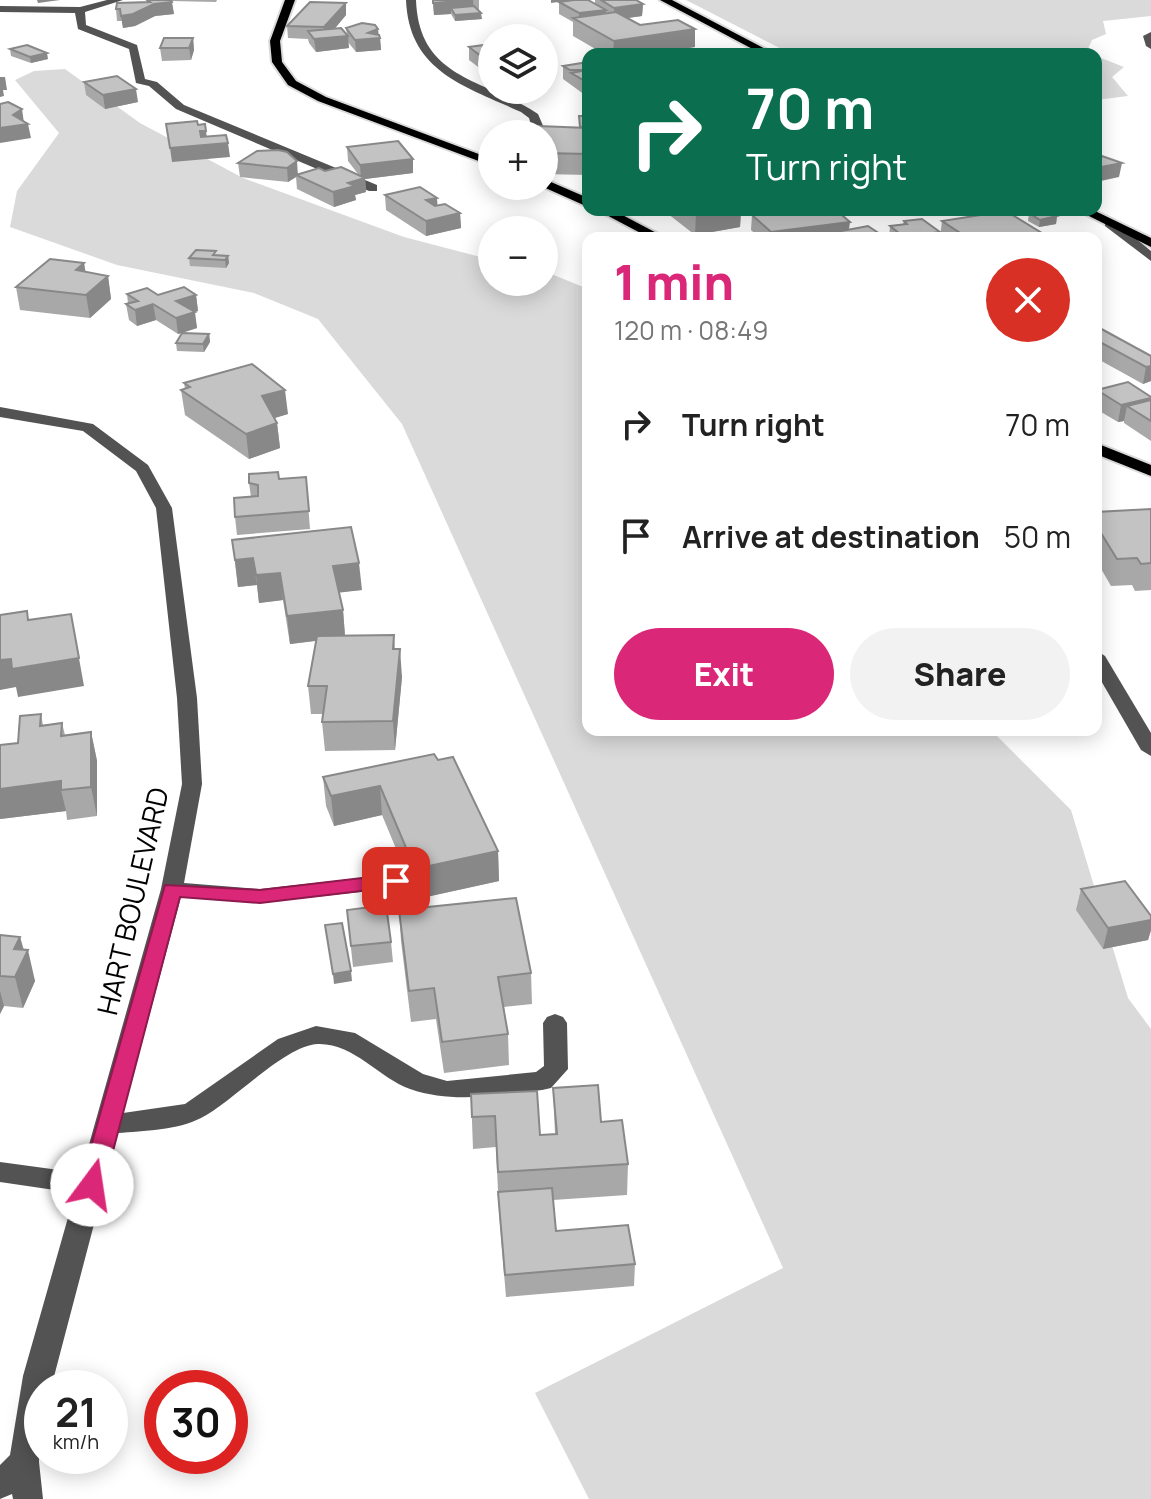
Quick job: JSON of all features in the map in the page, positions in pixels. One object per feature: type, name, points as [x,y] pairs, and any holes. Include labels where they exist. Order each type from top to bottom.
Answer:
[{"type":"main road","points":[[290,0],[275,41],[277,62],[292,83],[322,99],[478,156]]},
{"type":"main road","points":[[665,0],[758,48]]},
{"type":"main road","points":[[558,189],[582,200]]},
{"type":"main road","points":[[615,216],[648,232]]},
{"type":"main road","points":[[1095,216],[1151,243]]},
{"type":"main road","points":[[1102,451],[1151,471]]},
{"type":"street","points":[[0,9],[80,10],[118,0]]},
{"type":"street","points":[[411,0],[413,33],[432,61],[464,83],[525,110],[535,120]]},
{"type":"street","points":[[80,10],[81,27],[134,47],[140,81],[153,84],[180,107],[373,188]]},
{"type":"street","points":[[1151,35],[1148,36],[1151,46]]},
{"type":"street","points":[[1109,223],[1151,257]]},
{"type":"street","name":"HART BOULEVARD","points":[[0,412],[88,427],[142,468],[164,508],[187,698],[192,784],[172,889],[40,1370]]},
{"type":"street","points":[[1102,666],[1151,750]]},
{"type":"street","points":[[172,889],[260,896],[396,881]]},
{"type":"street","points":[[107,1124],[147,1121],[192,1112],[287,1045],[316,1035],[346,1039],[415,1081],[447,1090],[542,1081],[556,1069],[555,1023]]},
{"type":"street","points":[[0,1172],[92,1185]]},
{"type":"street","points":[[0,1485],[24,1462]]},
{"type":"street","name":"HART BOULEVARD","points":[[25,1474],[28,1499]]},
{"type":"shaded area","points":[[686,0],[1151,0],[1151,16],[1103,21],[1106,34],[1092,40],[1088,48],[779,48]]},
{"type":"shaded area","points":[[1102,58],[1124,67],[1112,77],[1128,96],[1102,99]]},
{"type":"shaded area","points":[[65,69],[140,123],[243,178],[404,237],[478,256],[478,296],[558,296],[558,277],[582,287],[582,736],[997,736],[1071,810],[1128,998],[1151,1029],[1151,1499],[589,1499],[535,1393],[783,1268],[402,424],[318,319],[254,293],[117,265],[10,227],[17,191],[59,133],[15,80],[34,71]]},
{"type":"building","points":[[147,0],[172,2],[154,4],[121,16],[120,9],[116,9],[117,3],[150,2]]},
{"type":"building","points":[[433,0],[473,0],[433,3]]},
{"type":"building","points":[[588,0],[606,10],[579,13],[559,2]]},
{"type":"building","points":[[601,0],[636,0],[643,4],[614,8]]},
{"type":"building","points":[[310,2],[346,3],[324,27],[287,26]]},
{"type":"building","points":[[474,6],[481,13],[455,15],[451,8]]},
{"type":"building","points":[[616,12],[640,25],[678,20],[695,29],[614,41],[573,18]]},
{"type":"building","points":[[362,23],[375,25],[378,29],[368,33],[380,38],[355,40],[346,28]]},
{"type":"building","points":[[341,28],[348,36],[314,39],[308,31]]},
{"type":"building","points":[[164,38],[193,38],[189,48],[160,48]]},
{"type":"building","points":[[27,45],[47,53],[30,57],[10,49]]},
{"type":"building","points":[[582,63],[582,70],[570,70],[563,66]]},
{"type":"building","points":[[582,71],[582,79],[571,73]]},
{"type":"building","points":[[117,76],[136,89],[103,95],[84,82]]},
{"type":"building","points":[[8,102],[22,109],[13,115],[28,124],[0,128],[0,104]]},
{"type":"building","points":[[197,121],[198,125],[205,124],[206,131],[200,131],[201,137],[226,135],[228,143],[170,148],[166,124]]},
{"type":"building","points":[[558,127],[582,128],[582,154],[558,153]]},
{"type":"building","points":[[398,141],[413,159],[360,165],[347,147]]},
{"type":"building","points":[[257,151],[287,152],[297,161],[287,168],[238,163]]},
{"type":"building","points":[[1102,156],[1122,163],[1102,167]]},
{"type":"building","points":[[341,167],[365,178],[348,183],[355,186],[333,192],[296,175],[319,168],[325,171]]},
{"type":"building","points":[[420,187],[437,198],[426,200],[435,206],[445,204],[460,213],[426,221],[385,195]]},
{"type":"building","points":[[753,216],[843,216],[850,222],[771,232]]},
{"type":"building","points":[[974,216],[1014,216],[1040,232],[959,232],[942,221]]},
{"type":"building","points":[[1034,216],[1057,216],[1040,220]]},
{"type":"building","points":[[922,219],[940,232],[898,232],[890,226],[907,224],[904,221]]},
{"type":"building","points":[[868,226],[877,232],[836,232]]},
{"type":"building","points":[[196,250],[216,251],[213,255],[228,256],[225,260],[189,258]]},
{"type":"building","points":[[50,259],[84,263],[76,270],[108,276],[86,295],[16,287]]},
{"type":"building","points":[[184,287],[196,295],[176,301],[195,312],[176,318],[153,304],[135,310],[126,304],[138,301],[127,294],[147,288],[158,295]]},
{"type":"building","points":[[1102,329],[1151,356],[1151,366],[1146,367],[1102,343]]},
{"type":"building","points":[[182,333],[209,334],[203,344],[176,343]]},
{"type":"building","points":[[252,364],[285,390],[262,396],[277,423],[246,434],[181,390],[190,387],[184,383]]},
{"type":"building","points":[[1128,382],[1151,398],[1121,405],[1102,393],[1102,389]]},
{"type":"building","points":[[1151,400],[1151,421],[1127,406]]},
{"type":"building","points":[[278,472],[279,479],[306,477],[309,511],[235,517],[234,498],[258,496],[258,485],[249,483],[249,474]]},
{"type":"building","points":[[1151,509],[1151,563],[1141,564],[1137,558],[1117,559],[1102,535],[1102,512]]},
{"type":"building","points":[[351,527],[359,563],[333,566],[343,610],[287,616],[280,573],[256,575],[253,558],[235,560],[232,540]]},
{"type":"building","points":[[27,611],[28,620],[71,614],[79,658],[12,669],[11,659],[0,660],[0,615]]},
{"type":"building","points":[[394,635],[393,649],[400,649],[393,721],[322,722],[327,686],[308,686],[317,636]]},
{"type":"building","points":[[41,714],[40,726],[62,723],[61,736],[91,732],[91,787],[61,790],[61,781],[0,789],[0,745],[18,743],[20,716]]},
{"type":"building","points":[[434,754],[438,760],[453,757],[498,851],[415,869],[380,786],[331,796],[323,777]]},
{"type":"building","points":[[1125,881],[1151,920],[1108,928],[1081,889]]},
{"type":"building","points":[[516,898],[531,973],[498,977],[508,1034],[442,1042],[434,988],[409,991],[399,910]]},
{"type":"building","points":[[386,905],[391,942],[351,946],[347,910]]},
{"type":"building","points":[[342,923],[351,971],[333,974],[325,925]]},
{"type":"building","points":[[0,935],[20,937],[14,949],[28,950],[15,977],[0,976]]},
{"type":"building","points":[[598,1085],[601,1122],[622,1120],[628,1164],[498,1172],[495,1116],[472,1117],[471,1094],[537,1091],[540,1135],[557,1134],[553,1088]]},
{"type":"building","points":[[552,1188],[556,1231],[628,1225],[635,1264],[505,1275],[498,1192]]},
{"type":"route","points":[[92,1185],[172,889],[260,896],[396,881]]}]
